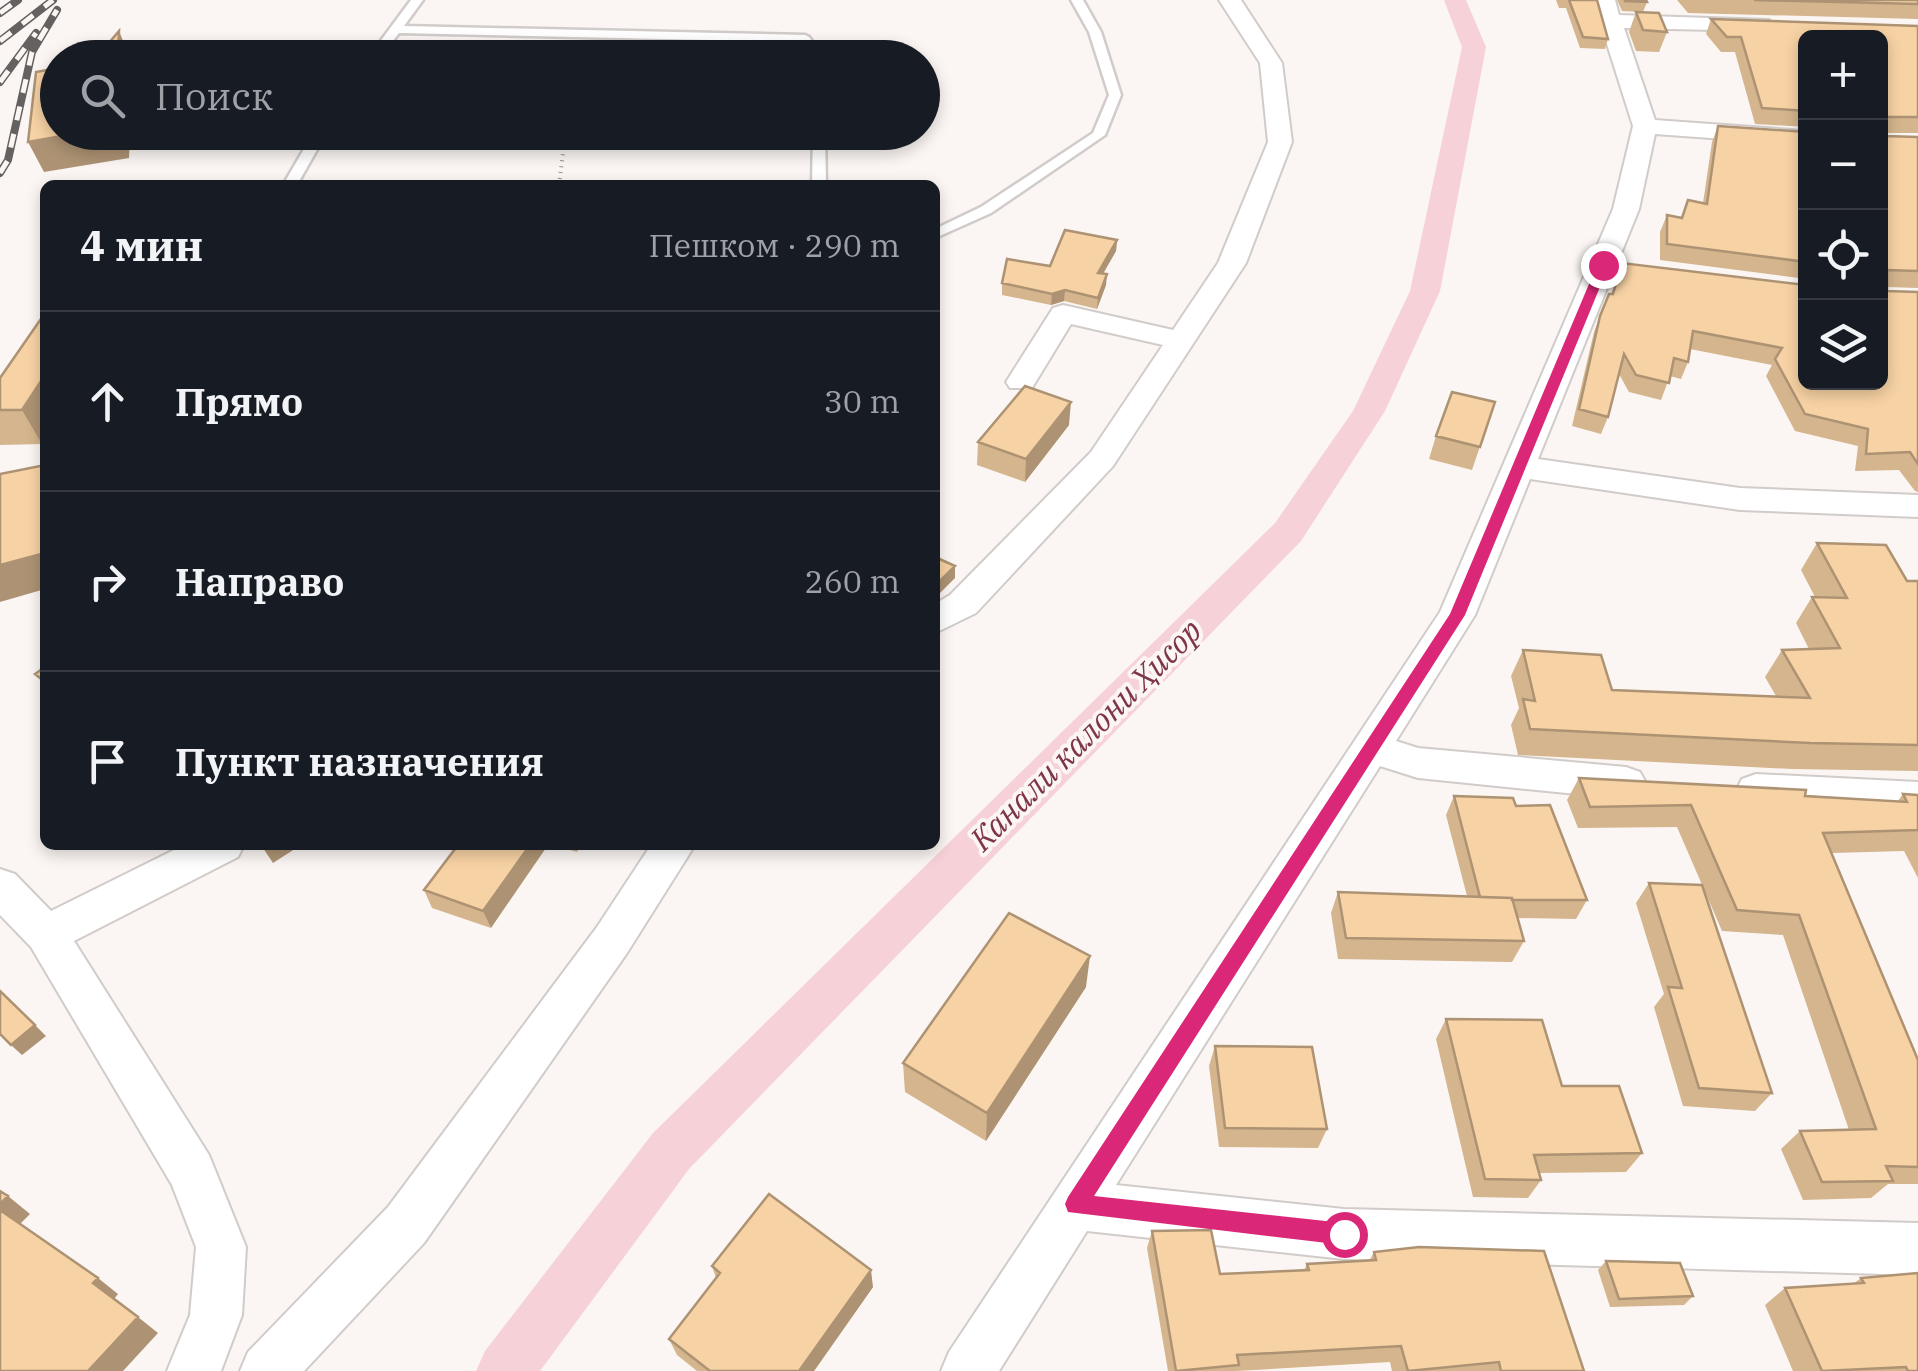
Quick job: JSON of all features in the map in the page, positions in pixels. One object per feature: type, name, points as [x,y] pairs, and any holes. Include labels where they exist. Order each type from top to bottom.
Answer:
[{"type":"street","points":[[940,617],[963,604],[1102,459],[1232,263],[1280,142],[1271,63],[1230,0]]},
{"type":"street","points":[[968,1371],[1457,615],[1518,467],[1612,267],[1645,126],[1608,10],[1784,26]]},
{"type":"street","points":[[1645,126],[1798,137]]},
{"type":"street","points":[[1022,382],[1064,314],[1180,340]]},
{"type":"street","points":[[1518,467],[1740,499],[1918,506]]},
{"type":"street","points":[[1371,748],[1418,763],[1566,780],[1664,785]]},
{"type":"street","points":[[1722,788],[1918,798]]},
{"type":"street","points":[[46,934],[214,850]]},
{"type":"street","points":[[266,1371],[406,1224],[612,940],[671,850]]},
{"type":"street","points":[[0,887],[46,934],[192,1172],[222,1247],[216,1314],[194,1371]]},
{"type":"street","points":[[1076,1204],[1344,1234],[1918,1248]]},
{"type":"lane","points":[[387,40],[416,0]]},
{"type":"lane","points":[[940,232],[986,210],[1100,135],[1115,96],[1095,32],[1078,0]]},
{"type":"lane","points":[[395,29],[806,40]]},
{"type":"lane","points":[[292,180],[308,150]]},
{"type":"lane","points":[[819,150],[819,180]]},
{"type":"path","points":[[560,180],[563,150]]},
{"type":"building","points":[[1569,0],[1597,0],[1608,39],[1583,37]]},
{"type":"building","points":[[1754,0],[1918,0],[1918,4]]},
{"type":"building","points":[[1636,12],[1659,13],[1667,32],[1643,30]]},
{"type":"building","points":[[1711,19],[1918,26],[1918,117],[1888,117],[1888,30],[1798,30],[1798,110],[1762,108],[1741,37],[1727,37]]},
{"type":"building","points":[[40,71],[40,140],[28,142],[36,72]]},
{"type":"building","points":[[1718,126],[1798,131],[1798,261],[1667,244],[1667,215],[1682,218],[1688,200],[1707,204]]},
{"type":"building","points":[[1888,136],[1918,137],[1918,271],[1888,270]]},
{"type":"building","points":[[1065,230],[1117,240],[1098,273],[1107,274],[1098,298],[1065,290],[1052,294],[1002,283],[1007,259],[1050,266]]},
{"type":"building","points":[[1622,263],[1798,284],[1798,390],[1888,390],[1888,291],[1918,292],[1918,464],[1910,452],[1866,454],[1868,429],[1805,414],[1775,359],[1782,348],[1693,331],[1688,362],[1674,358],[1669,383],[1636,375],[1624,354],[1608,417],[1579,409],[1600,316],[1609,294],[1613,294]]},
{"type":"building","points":[[40,320],[40,383],[22,410],[0,410],[0,378]]},
{"type":"building","points":[[1025,386],[1071,402],[1026,459],[978,442]]},
{"type":"building","points":[[1452,392],[1495,402],[1480,447],[1436,436]]},
{"type":"building","points":[[40,466],[40,554],[0,565],[0,474]]},
{"type":"building","points":[[1817,543],[1886,545],[1907,581],[1918,581],[1918,745],[1530,729],[1523,699],[1535,701],[1523,650],[1601,655],[1612,690],[1810,698],[1782,650],[1840,648],[1812,597],[1847,598]]},
{"type":"building","points":[[940,559],[955,566],[940,581]]},
{"type":"building","points":[[1579,778],[1806,790],[1805,796],[1907,802],[1903,794],[1918,795],[1918,830],[1823,833],[1918,1060],[1918,1167],[1886,1166],[1893,1181],[1822,1182],[1800,1131],[1876,1129],[1799,915],[1737,910],[1691,805],[1590,807]]},
{"type":"building","points":[[1454,796],[1513,798],[1516,806],[1550,805],[1587,900],[1480,897]]},
{"type":"building","points":[[454,850],[526,850],[483,911],[424,890]]},
{"type":"building","points":[[1649,883],[1702,885],[1772,1093],[1699,1088],[1668,987],[1682,988]]},
{"type":"building","points":[[1338,892],[1512,898],[1524,941],[1346,938]]},
{"type":"building","points":[[1009,913],[1090,956],[987,1113],[903,1063]]},
{"type":"building","points":[[0,991],[35,1025],[11,1045],[0,1034]]},
{"type":"building","points":[[1446,1019],[1542,1020],[1562,1086],[1619,1086],[1642,1153],[1534,1155],[1541,1180],[1485,1179]]},
{"type":"building","points":[[1215,1046],[1312,1047],[1327,1129],[1225,1128]]},
{"type":"building","points":[[769,1194],[871,1270],[799,1371],[710,1371],[669,1339],[720,1273],[712,1266]]},
{"type":"building","points":[[0,1210],[98,1278],[93,1283],[138,1317],[88,1371],[0,1371]]},
{"type":"building","points":[[1211,1230],[1220,1274],[1309,1270],[1307,1264],[1376,1260],[1374,1252],[1419,1247],[1544,1251],[1584,1371],[1501,1371],[1499,1362],[1408,1371],[1401,1346],[1237,1355],[1239,1365],[1176,1371],[1152,1231]]},
{"type":"building","points":[[1606,1261],[1680,1263],[1693,1296],[1619,1299]]},
{"type":"building","points":[[1918,1273],[1918,1371],[1908,1371],[1906,1367],[1822,1371],[1785,1288],[1864,1283],[1861,1278]]},
{"type":"waterway","name":"Канали калони Ҳисор","points":[[505,1371],[671,1151],[1288,532],[1369,411],[1425,291],[1474,47],[1455,0]]},
{"type":"railway","points":[[0,13],[18,0]]},
{"type":"railway","points":[[0,41],[53,0]]},
{"type":"railway","points":[[0,173],[8,160],[32,52],[57,10]]},
{"type":"railway","points":[[0,82],[36,33]]},
{"type":"route","points":[[1344,1234],[1076,1204],[1457,615],[1603,265]]}]
